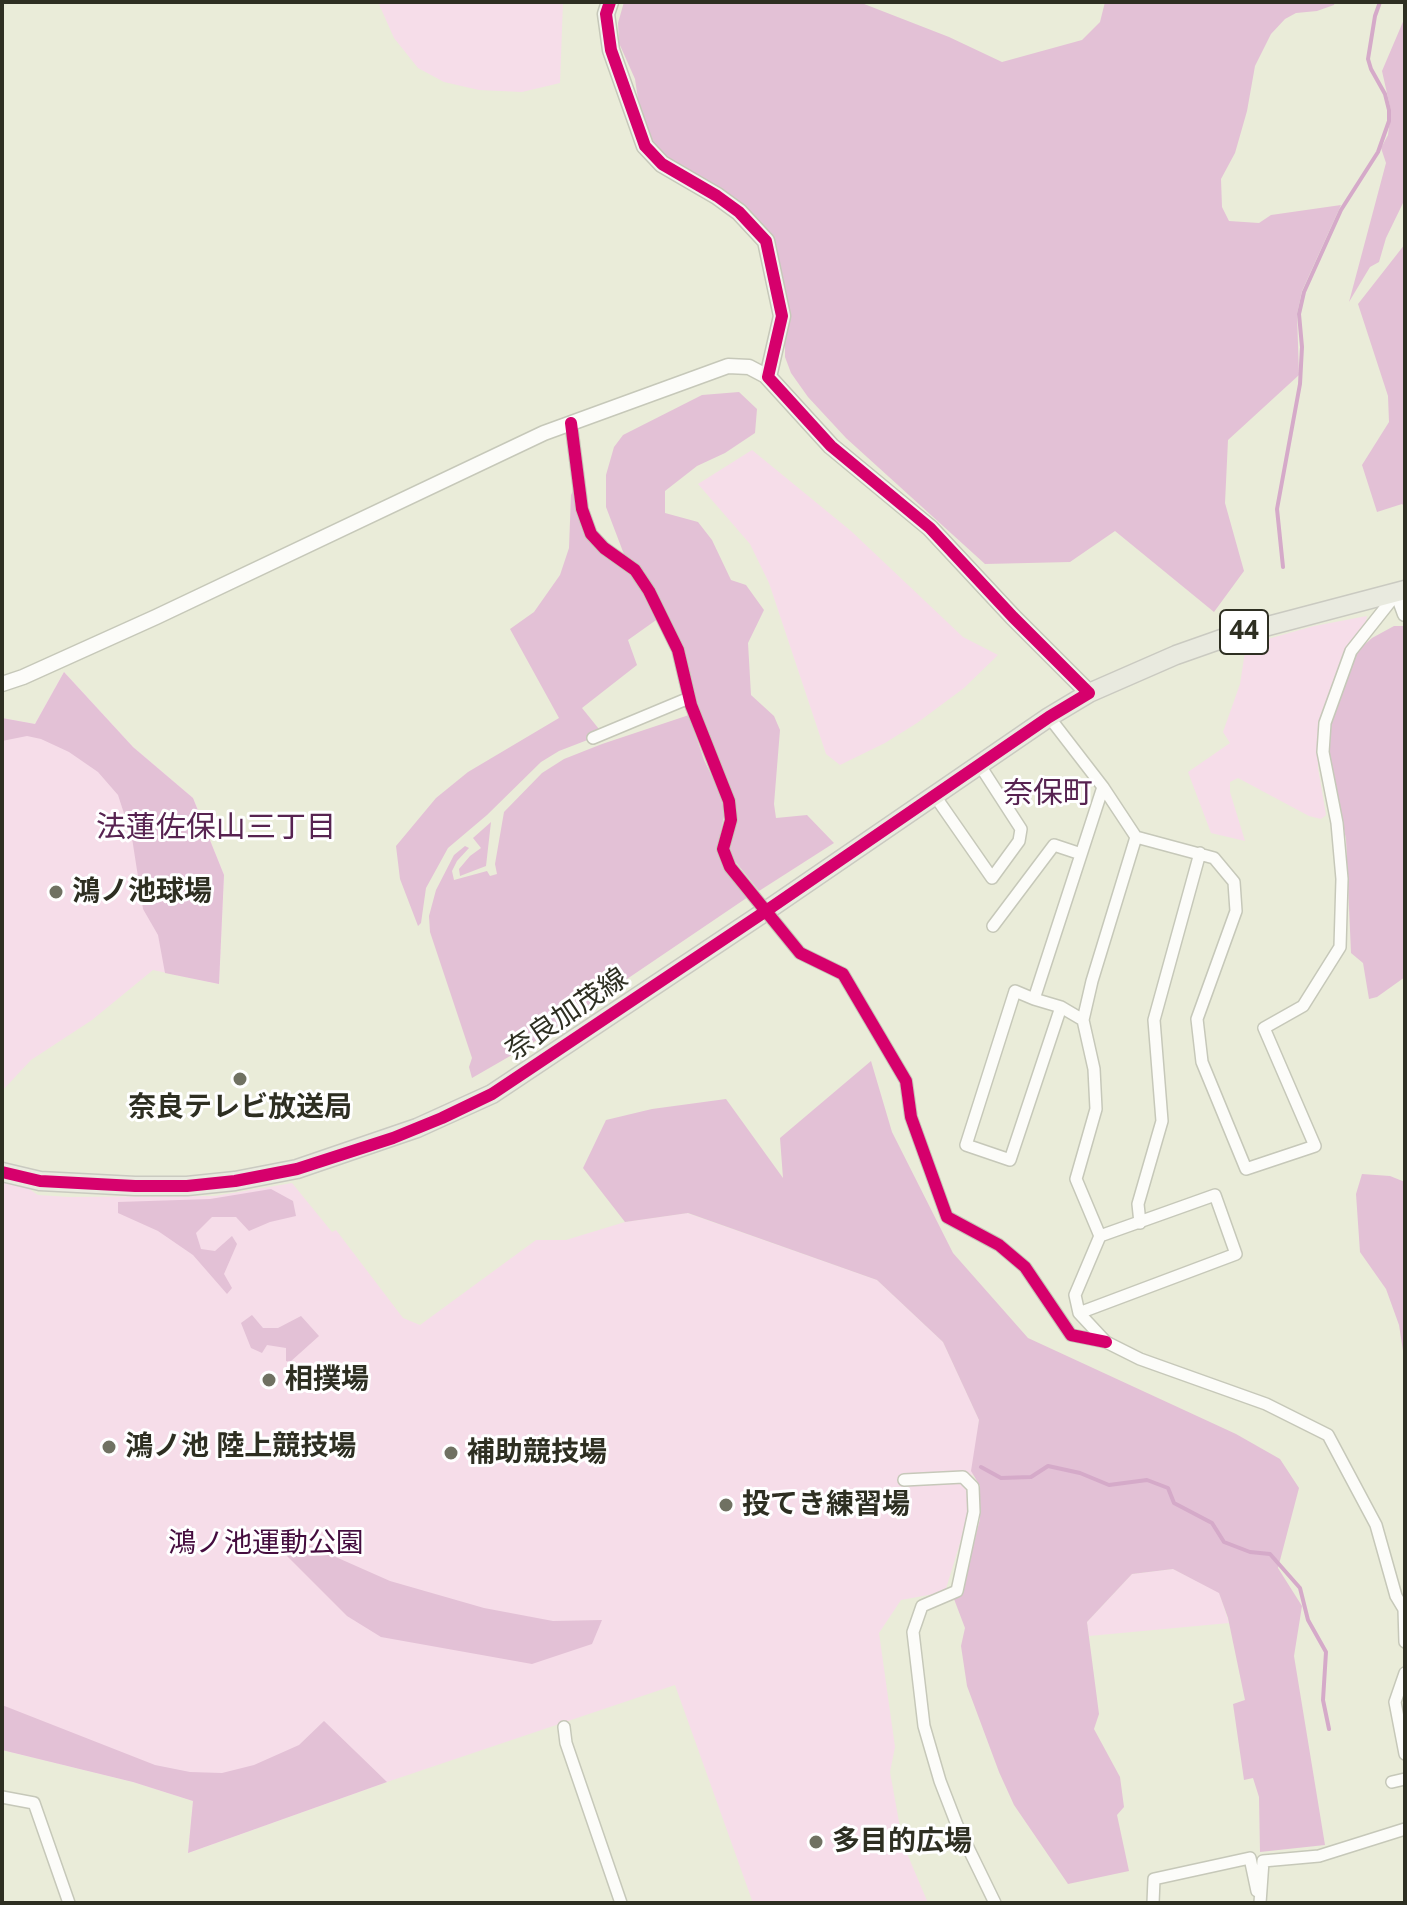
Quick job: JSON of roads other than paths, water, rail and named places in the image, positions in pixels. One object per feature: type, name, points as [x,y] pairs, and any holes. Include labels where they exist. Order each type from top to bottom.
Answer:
[{"type":"main road","points":[[610,2],[606,14],[611,50],[645,146],[662,164],[739,212],[766,241],[782,316],[768,377],[831,446],[930,528],[1089,693]]},
{"type":"main road","name":"奈良加茂線","points":[[2,1172],[40,1181],[187,1186],[297,1169],[393,1138],[492,1094],[1089,693],[1176,655],[1230,636],[1401,591]]},
{"type":"street","points":[[2,684],[142,623],[544,433],[728,366],[749,367],[768,377]]},
{"type":"street","points":[[571,423],[582,509],[591,534],[604,548],[635,570],[678,650],[689,698],[729,801],[731,820],[723,849],[730,867],[800,953],[843,974],[906,1081],[911,1117],[947,1217],[999,1245],[1025,1267],[1071,1335],[1106,1342],[1140,1359],[1266,1404],[1328,1435],[1376,1525],[1396,1596],[1404,1610],[1405,1642]]},
{"type":"street","points":[[1401,591],[1405,614]]},
{"type":"street","points":[[1049,717],[1103,787],[1136,837],[1214,858],[1234,882],[1236,911],[1197,1019],[1202,1062],[1246,1169],[1315,1146],[1264,1028],[1303,1006],[1340,947],[1342,879],[1337,823],[1323,752],[1325,723],[1351,651],[1401,591]]},
{"type":"street","points":[[593,738],[689,698]]},
{"type":"street","points":[[935,796],[992,878],[1019,841],[1021,829],[979,764]]},
{"type":"street","points":[[1034,999],[1103,787]]},
{"type":"street","points":[[1106,1342],[1079,1313],[1075,1295],[1100,1236],[1076,1179],[1096,1109],[1094,1069],[1083,1020],[1136,837]]},
{"type":"street","points":[[993,926],[1054,845],[1081,854]]},
{"type":"street","points":[[1140,1223],[1138,1204],[1162,1121],[1154,1020],[1200,853]]},
{"type":"street","points":[[1061,1007],[1010,1160],[966,1145],[1015,991],[1061,1007],[1083,1020]]},
{"type":"street","points":[[1079,1313],[1236,1254],[1215,1195],[1100,1236]]},
{"type":"street","points":[[904,1480],[963,1477],[973,1487],[974,1512],[957,1591],[922,1606],[913,1632],[924,1726],[940,1781],[957,1825],[995,1903]]},
{"type":"street","points":[[1405,1673],[1395,1702],[1405,1754]]},
{"type":"street","points":[[564,1727],[566,1743],[621,1903]]},
{"type":"street","points":[[1392,1782],[1405,1779]]},
{"type":"street","points":[[2,1797],[34,1803],[69,1903]]},
{"type":"street","points":[[1260,1902],[1263,1861],[1319,1856],[1405,1829]]},
{"type":"street","points":[[1153,1903],[1154,1879],[1250,1858],[1260,1902]]},
{"type":"waterway","points":[[1283,567],[1277,509],[1300,384],[1302,347],[1299,314],[1304,292],[1341,210],[1378,152],[1389,121],[1385,94],[1368,59],[1380,2]]},
{"type":"waterway","points":[[981,1467],[1001,1478],[1031,1477],[1048,1466],[1080,1473],[1109,1485],[1147,1480],[1168,1488],[1174,1503],[1212,1523],[1224,1542],[1250,1552],[1270,1554],[1300,1588],[1308,1620],[1326,1652],[1323,1700],[1329,1729]]},
{"type":"place","name":"鴻ノ池球場","points":[[56,892]]},
{"type":"place","name":"奈良テレビ放送局","points":[[240,1079]]},
{"type":"place","name":"相撲場","points":[[269,1380]]},
{"type":"place","name":"鴻ノ池 陸上競技場","points":[[109,1447]]},
{"type":"place","name":"補助競技場","points":[[451,1453]]},
{"type":"place","name":"投てき練習場","points":[[726,1505]]},
{"type":"place","name":"多目的広場","points":[[816,1842]]},
{"type":"district","name":"奈保町","points":[[1048,794]]},
{"type":"district","name":"法蓮佐保山三丁目","points":[[216,828]]},
{"type":"park label","name":"鴻ノ池運動公園","points":[[266,1544]]}]
